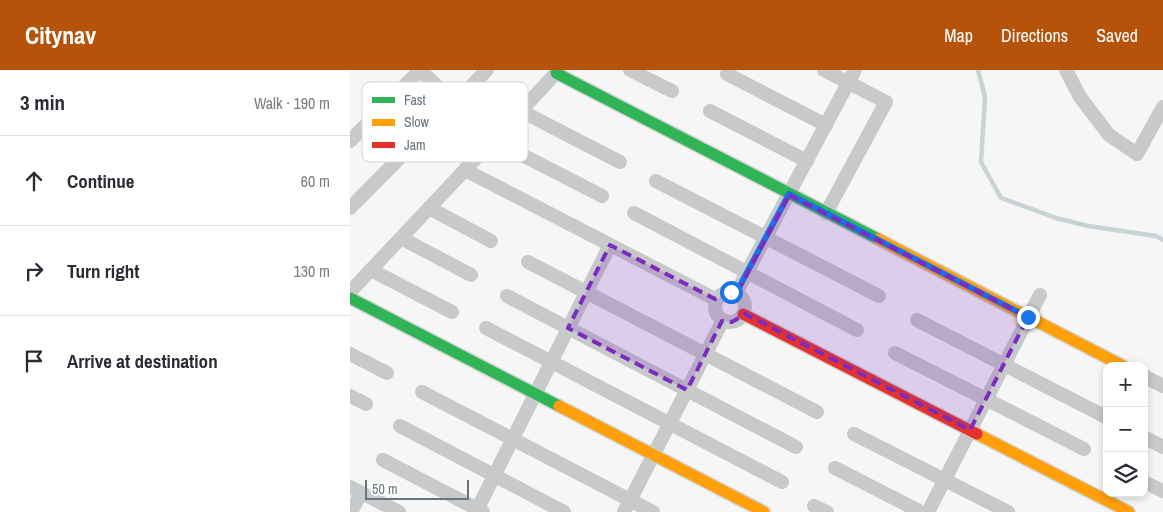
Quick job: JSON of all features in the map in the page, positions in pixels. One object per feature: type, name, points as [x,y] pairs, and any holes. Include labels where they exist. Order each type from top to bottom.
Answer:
[{"type":"street","points":[[408,82],[420,70],[432,82]]},
{"type":"street","points":[[475,82],[487,70]]},
{"type":"street","points":[[630,70],[672,91]]},
{"type":"street","points":[[824,70],[886,102],[826,213]]},
{"type":"street","points":[[736,293],[855,70]]},
{"type":"street","points":[[1066,70],[1080,96],[1109,135],[1137,154],[1163,107]]},
{"type":"street","points":[[528,103],[558,71],[789,194],[1115,362]]},
{"type":"street","points":[[727,74],[826,125]]},
{"type":"street","points":[[710,111],[807,161]]},
{"type":"street","points":[[528,115],[620,162]]},
{"type":"street","points":[[350,141],[362,129]]},
{"type":"street","points":[[528,158],[602,196]]},
{"type":"street","points":[[350,208],[396,162]]},
{"type":"street","points":[[350,292],[472,162]]},
{"type":"street","points":[[465,170],[717,300]]},
{"type":"street","points":[[656,180],[878,296]]},
{"type":"street","points":[[429,208],[491,241]]},
{"type":"street","points":[[634,213],[858,330]]},
{"type":"street","points":[[401,238],[471,275]]},
{"type":"street","points":[[383,460],[479,511],[494,475],[610,245]]},
{"type":"street","points":[[528,262],[817,412]]},
{"type":"street","points":[[372,270],[452,312]]},
{"type":"street","points":[[725,293],[736,293],[743,300],[743,314],[737,320],[723,320],[715,309],[717,300],[725,293]]},
{"type":"street","points":[[928,512],[1040,295]]},
{"type":"street","points":[[506,296],[796,447]]},
{"type":"street","points":[[350,298],[764,512]]},
{"type":"street","points":[[743,314],[1129,512]]},
{"type":"street","points":[[627,506],[723,320]]},
{"type":"street","points":[[917,320],[1103,415]]},
{"type":"street","points":[[486,328],[782,482]]},
{"type":"street","points":[[895,353],[1084,449]]},
{"type":"street","points":[[350,354],[387,373]]},
{"type":"street","points":[[1148,378],[1163,386]]},
{"type":"street","points":[[422,392],[512,439],[627,506],[653,512]]},
{"type":"street","points":[[350,396],[366,404]]},
{"type":"street","points":[[400,426],[564,512]]},
{"type":"street","points":[[854,434],[1008,512]]},
{"type":"street","points":[[1148,439],[1163,447]]},
{"type":"street","points":[[835,468],[922,512]]},
{"type":"street","points":[[1148,484],[1163,491]]},
{"type":"street","points":[[351,512],[355,490],[397,512]]},
{"type":"highlighted area","points":[[789,195],[1028,317],[970,430],[745,314],[732,322],[722,321],[687,390],[568,328],[610,245],[715,299],[738,291]]},
{"type":"waterway","points":[[978,70],[985,97],[981,162],[1001,198],[1056,218],[1088,226],[1156,236],[1163,240]]},
{"type":"traffic: fast","points":[[556,73],[878,239]]},
{"type":"traffic: fast","points":[[350,298],[559,406]]},
{"type":"traffic: slow","points":[[878,239],[1115,362]]},
{"type":"traffic: slow","points":[[559,406],[764,512]]},
{"type":"traffic: slow","points":[[977,434],[1129,512]]},
{"type":"traffic: jam","points":[[743,314],[977,434]]},
{"type":"route","points":[[731,292],[736,293],[789,194],[1028,317]]}]
